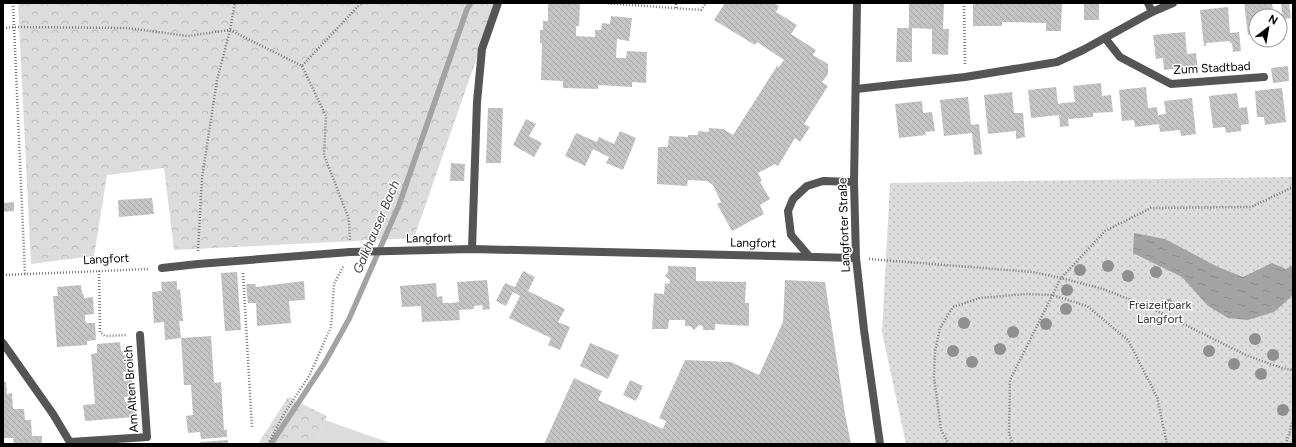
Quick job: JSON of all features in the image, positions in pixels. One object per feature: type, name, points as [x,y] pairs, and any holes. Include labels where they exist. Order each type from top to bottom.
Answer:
[{"type":"street","points":[[472,249],[477,102],[482,48],[498,3]]},
{"type":"street","name":"Langforter Straße","points":[[857,3],[854,182],[856,258],[864,330],[880,444]]},
{"type":"street","points":[[1148,3],[1152,12]]},
{"type":"street","points":[[856,88],[965,77],[1057,62],[1083,50],[1152,12],[1173,3]]},
{"type":"street","name":"Zum Stadtbad","points":[[1105,38],[1120,56],[1171,84],[1264,77]]},
{"type":"street","points":[[809,256],[791,235],[788,212],[793,199],[807,186],[823,181],[854,182]]},
{"type":"street","name":"Langfort","points":[[162,268],[350,252],[472,249],[856,258]]},
{"type":"street","name":"Am Alten Broich","points":[[3,343],[53,414],[70,443],[147,437],[140,335]]},
{"type":"path","points":[[13,3],[25,275]]},
{"type":"path","points":[[198,264],[202,178],[217,80],[230,30],[235,3]]},
{"type":"path","points":[[302,66],[361,3]]},
{"type":"path","points":[[605,3],[701,10],[706,3]]},
{"type":"path","points":[[676,3],[676,8]]},
{"type":"path","points":[[964,3],[965,77]]},
{"type":"path","points":[[3,28],[127,28],[188,36],[230,30],[302,66],[326,116],[324,155],[349,219],[350,252],[334,284],[331,327],[309,376],[284,414],[268,444]]},
{"type":"path","points":[[1012,444],[1009,434],[1010,380],[1061,278],[1105,231],[1151,208],[1251,207],[1293,187]]},
{"type":"path","points":[[856,258],[1033,272],[1104,289],[1149,307],[1248,356],[1282,368],[1293,370]]},
{"type":"path","points":[[242,260],[252,428]]},
{"type":"path","name":"Langfort","points":[[3,275],[162,268]]},
{"type":"path","points":[[99,271],[100,332],[105,336],[140,335]]},
{"type":"path","points":[[949,444],[941,430],[934,377],[935,351],[940,328],[953,307],[980,298],[1026,294],[1052,295],[1087,306],[1128,340],[1157,397],[1167,444]]},
{"type":"path","points":[[1286,444],[1293,420]]},
{"type":"green space","points":[[18,3],[496,3],[414,238],[174,250],[164,168],[107,175],[94,256],[31,264]]},
{"type":"green space","name":"Freizeitpark Langfort","points":[[1293,177],[1293,444],[906,444],[882,332],[890,183]]},
{"type":"green space","points":[[288,397],[327,416],[314,444],[258,444]]},
{"type":"green space","points":[[325,420],[393,444],[314,444]]},
{"type":"water","points":[[1134,233],[1165,239],[1218,267],[1243,277],[1272,263],[1286,269],[1293,265],[1293,295],[1274,312],[1248,320],[1228,318],[1208,306],[1182,277],[1133,253]]},
{"type":"building","points":[[548,3],[580,3],[579,26],[576,26],[576,36],[595,37],[595,30],[601,30],[602,23],[610,24],[611,16],[632,18],[629,41],[617,39],[616,58],[626,58],[627,51],[647,52],[646,83],[632,82],[632,87],[598,85],[598,89],[563,88],[563,81],[541,80],[542,43],[540,43],[540,30],[543,30],[543,21],[548,21]]},
{"type":"building","points":[[725,3],[774,3],[779,6],[776,12],[797,25],[791,34],[816,50],[813,55],[828,64],[828,74],[822,82],[828,86],[804,124],[810,127],[800,142],[795,138],[778,166],[775,164],[758,173],[762,181],[760,182],[770,199],[760,205],[764,214],[732,231],[717,204],[721,202],[713,185],[707,181],[688,180],[687,186],[657,184],[658,147],[668,147],[669,136],[688,137],[688,135],[698,135],[698,131],[709,132],[709,128],[723,129],[733,135],[777,66],[779,67],[784,60],[757,42],[755,45],[714,20]]},
{"type":"building","points":[[909,3],[944,3],[943,29],[949,29],[948,55],[932,54],[932,29],[912,28],[912,62],[896,62],[897,28],[909,28]]},
{"type":"building","points":[[973,3],[1062,3],[1061,31],[1046,31],[1046,23],[1002,22],[1002,26],[973,26]]},
{"type":"building","points":[[1084,3],[1099,3],[1099,20],[1084,20]]},
{"type":"building","points":[[1244,3],[1272,3],[1273,8],[1248,8],[1248,35]]},
{"type":"building","points":[[1281,3],[1289,3],[1291,18],[1288,18],[1288,8],[1282,8]]},
{"type":"building","points":[[1228,7],[1230,33],[1239,32],[1241,51],[1233,52],[1232,43],[1230,43],[1230,41],[1206,43],[1206,46],[1204,46],[1200,10]]},
{"type":"building","points":[[1185,32],[1187,54],[1196,53],[1198,71],[1189,72],[1189,67],[1164,70],[1163,58],[1156,59],[1153,35]]},
{"type":"building","points":[[1288,66],[1289,81],[1273,83],[1271,68]]},
{"type":"building","points":[[1101,83],[1102,96],[1111,95],[1113,112],[1093,113],[1093,117],[1068,119],[1069,126],[1060,127],[1059,115],[1031,118],[1028,90],[1056,87],[1058,104],[1075,102],[1073,86]]},
{"type":"building","points":[[1146,87],[1148,108],[1157,107],[1158,115],[1166,114],[1164,101],[1192,98],[1196,134],[1181,136],[1180,130],[1160,132],[1159,124],[1135,127],[1134,120],[1122,121],[1119,90]]},
{"type":"building","points":[[1282,88],[1286,122],[1265,125],[1264,117],[1257,117],[1255,91]]},
{"type":"building","points":[[1012,92],[1014,113],[1023,113],[1025,137],[1016,139],[1016,131],[988,134],[984,95]]},
{"type":"building","points":[[1237,93],[1239,108],[1247,107],[1249,124],[1241,125],[1241,131],[1226,133],[1225,127],[1213,128],[1209,96]]},
{"type":"building","points":[[968,97],[971,125],[979,124],[982,154],[974,155],[972,133],[944,136],[940,100]]},
{"type":"building","points":[[922,101],[923,113],[932,112],[935,131],[925,132],[926,135],[899,138],[895,104]]},
{"type":"building","points":[[488,108],[503,108],[501,163],[486,163]]},
{"type":"building","points":[[526,119],[536,124],[529,136],[542,143],[534,157],[513,145]]},
{"type":"building","points":[[620,131],[636,138],[623,170],[606,163],[609,157],[593,149],[585,166],[565,156],[576,133],[597,142],[599,137],[614,144]]},
{"type":"building","points":[[451,163],[465,164],[464,181],[450,181]]},
{"type":"building","points":[[152,198],[154,214],[119,217],[118,200]]},
{"type":"building","points":[[14,202],[14,211],[3,212],[3,203]]},
{"type":"building","points":[[668,266],[696,267],[696,281],[746,282],[745,303],[749,303],[749,326],[715,324],[715,330],[703,330],[703,326],[699,325],[694,330],[690,326],[685,326],[685,320],[669,320],[668,329],[652,329],[654,293],[664,294],[665,283],[669,284],[670,280],[665,276],[668,272]]},
{"type":"building","points":[[523,271],[535,277],[528,291],[565,309],[558,322],[570,327],[560,350],[548,345],[551,338],[509,318],[520,296],[513,292],[506,306],[496,301],[505,283],[515,287]]},
{"type":"building","points":[[237,272],[241,330],[225,331],[221,273]]},
{"type":"building","points":[[487,280],[490,309],[483,310],[482,305],[474,306],[474,309],[459,310],[460,320],[422,322],[421,306],[402,307],[400,286],[436,283],[437,297],[442,296],[443,303],[451,303],[459,302],[457,282]]},
{"type":"building","points":[[785,280],[825,282],[851,444],[544,444],[574,378],[602,391],[598,400],[663,429],[666,421],[659,418],[685,360],[731,362],[759,375],[783,322]]},
{"type":"building","points":[[177,281],[177,290],[180,289],[183,321],[179,321],[181,338],[165,340],[164,322],[154,323],[152,292],[162,291],[161,282]]},
{"type":"building","points":[[304,281],[305,300],[289,301],[291,323],[257,326],[256,303],[248,303],[246,284],[255,284],[256,287]]},
{"type":"building","points":[[81,285],[84,298],[93,297],[94,314],[85,315],[85,319],[86,323],[95,323],[96,340],[87,341],[87,345],[57,347],[53,296],[58,296],[57,287]]},
{"type":"building","points":[[211,336],[214,383],[221,382],[224,430],[227,430],[227,437],[201,439],[200,432],[188,433],[186,416],[193,415],[191,385],[184,385],[181,338]]},
{"type":"building","points":[[120,342],[123,355],[131,355],[132,371],[123,372],[124,381],[132,380],[133,396],[124,397],[125,402],[134,401],[135,417],[85,421],[83,405],[95,404],[91,354],[97,353],[97,344]]},
{"type":"building","points":[[590,343],[619,355],[608,379],[580,366]]},
{"type":"building","points":[[630,380],[643,386],[636,401],[623,395]]},
{"type":"building","points":[[3,382],[6,382],[7,394],[12,393],[13,409],[24,409],[25,420],[31,420],[32,436],[42,436],[42,444],[14,444],[13,438],[4,438]]},
{"type":"building","points":[[228,440],[228,444],[200,444],[200,442]]},
{"type":"waterway","name":"Galkhauser Bach","points":[[271,444],[324,364],[349,319],[399,205],[467,9],[471,3]]}]
